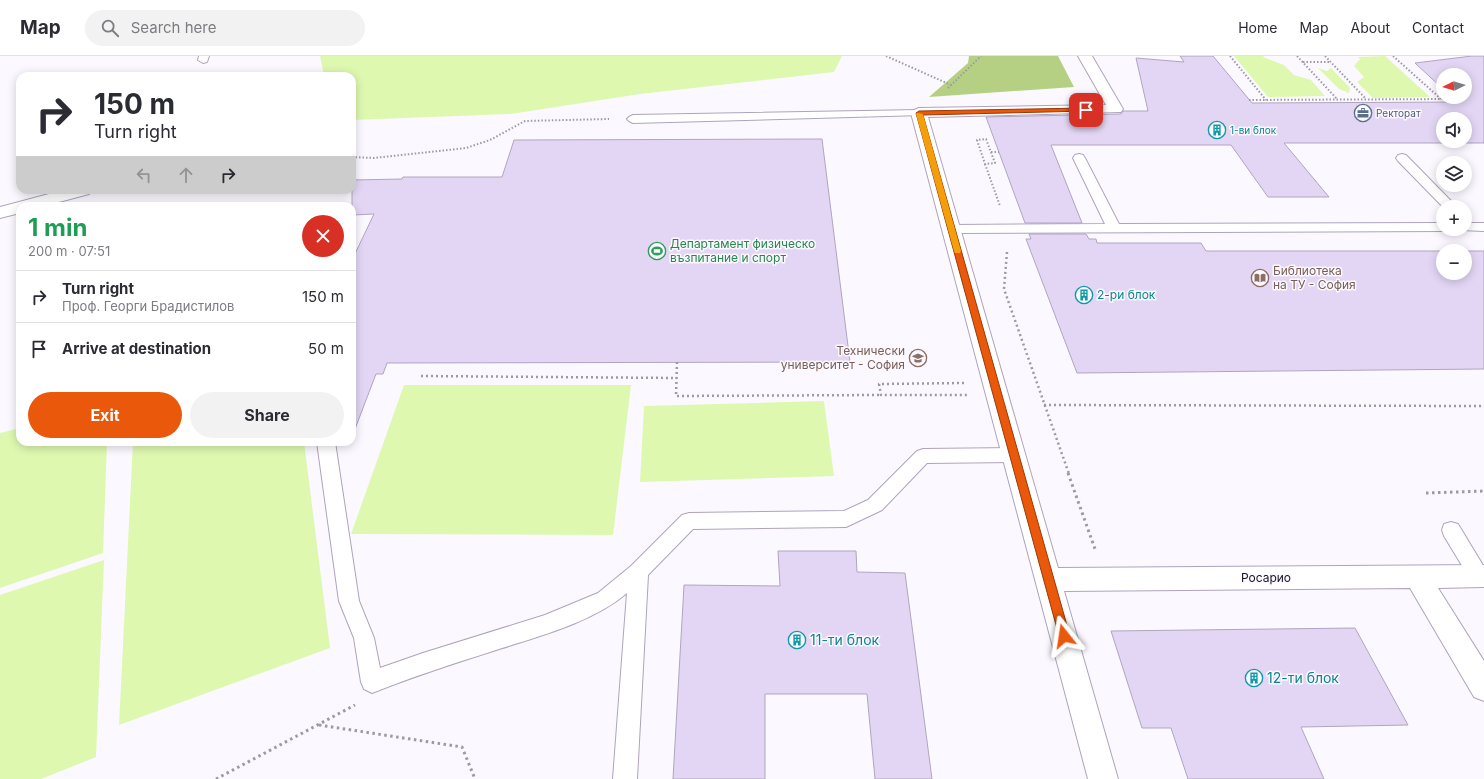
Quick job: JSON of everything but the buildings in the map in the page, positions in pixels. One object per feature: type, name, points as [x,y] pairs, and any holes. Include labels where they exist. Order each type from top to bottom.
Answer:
[{"type":"street","points":[[1084,56],[1116,109],[919,113],[1103,779]]},
{"type":"street","points":[[40,202],[68,194]]},
{"type":"street","points":[[0,213],[16,208]]},
{"type":"street","name":"Росарио","points":[[1049,580],[1482,576]]},
{"type":"street","points":[[1417,577],[1484,687]]},
{"type":"lane","points":[[633,119],[919,113]]},
{"type":"lane","points":[[1079,158],[1114,228]]},
{"type":"lane","points":[[1402,158],[1443,200]]},
{"type":"lane","points":[[1472,226],[1484,227]]},
{"type":"lane","points":[[952,228],[1436,227]]},
{"type":"lane","points":[[327,446],[349,601],[364,638],[372,682],[423,663],[548,624],[605,599],[638,572],[689,521],[846,519],[875,505],[923,456],[1014,455]]},
{"type":"lane","points":[[1450,530],[1482,576]]},
{"type":"lane","points":[[625,779],[638,572]]},
{"type":"path","points":[[886,56],[951,84]]},
{"type":"path","points":[[919,113],[981,56]]},
{"type":"path","points":[[1230,56],[1266,100]]},
{"type":"path","points":[[1297,56],[1337,99]]},
{"type":"path","points":[[1325,56],[1367,99]]},
{"type":"path","points":[[1393,56],[1436,95]]},
{"type":"path","points":[[1303,62],[1331,62]]},
{"type":"path","points":[[1348,99],[1352,103]]},
{"type":"path","points":[[1249,100],[1436,99]]},
{"type":"path","points":[[356,157],[374,158],[466,148],[490,140],[525,121],[633,119]]},
{"type":"path","points":[[985,164],[996,163],[986,139],[977,140],[985,164],[1008,228],[1004,289],[1105,579]]},
{"type":"path","points":[[991,152],[999,152]]},
{"type":"path","points":[[677,362],[676,396],[998,395]]},
{"type":"path","points":[[421,376],[676,378]]},
{"type":"path","points":[[881,396],[879,384],[936,383]]},
{"type":"path","points":[[1044,405],[1484,406]]},
{"type":"path","points":[[1426,492],[1484,491]]},
{"type":"path","points":[[216,779],[365,699],[372,682]]},
{"type":"path","points":[[319,725],[462,747],[475,779]]},
{"type":"green space","points":[[320,56],[842,56],[834,72],[640,94],[511,114],[356,120],[356,72],[323,72]]},
{"type":"green space","points":[[969,56],[1058,56],[1074,87],[929,97],[968,63]]},
{"type":"green space","points":[[1234,56],[1263,56],[1284,65],[1294,75],[1311,80],[1325,96],[1268,97]]},
{"type":"green space","points":[[1385,56],[1430,97],[1373,98],[1357,82],[1364,77],[1354,66],[1360,59],[1358,57]]},
{"type":"green space","points":[[1318,68],[1327,71],[1331,68],[1350,88],[1349,93],[1339,89]]},
{"type":"green space","points":[[404,385],[631,385],[613,535],[351,534]]},
{"type":"green space","points":[[824,401],[834,476],[640,482],[644,406]]},
{"type":"green space","points":[[16,429],[16,446],[107,446],[103,553],[0,588],[0,433]]},
{"type":"green space","points":[[133,446],[305,446],[330,648],[119,725]]},
{"type":"green space","points":[[104,560],[96,757],[41,779],[0,779],[0,595]]},
{"type":"slow traffic","points":[[920,114],[958,251]]},
{"type":"place","name":"Ректорат","points":[[1363,113]]},
{"type":"place","name":"1-ви блок","points":[[1217,130]]},
{"type":"place","name":"Департамент физическо възпитание и спорт","points":[[657,251]]},
{"type":"place","name":"Библиотека на ТУ - София","points":[[1260,278]]},
{"type":"place","name":"2-ри блок","points":[[1084,295]]},
{"type":"place","name":"Технически университет - София","points":[[918,358]]},
{"type":"place","name":"11-ти блок","points":[[797,640]]},
{"type":"place","name":"12-ти блок","points":[[1254,678]]},
{"type":"route","points":[[1064,636],[919,113],[1086,110]]}]
